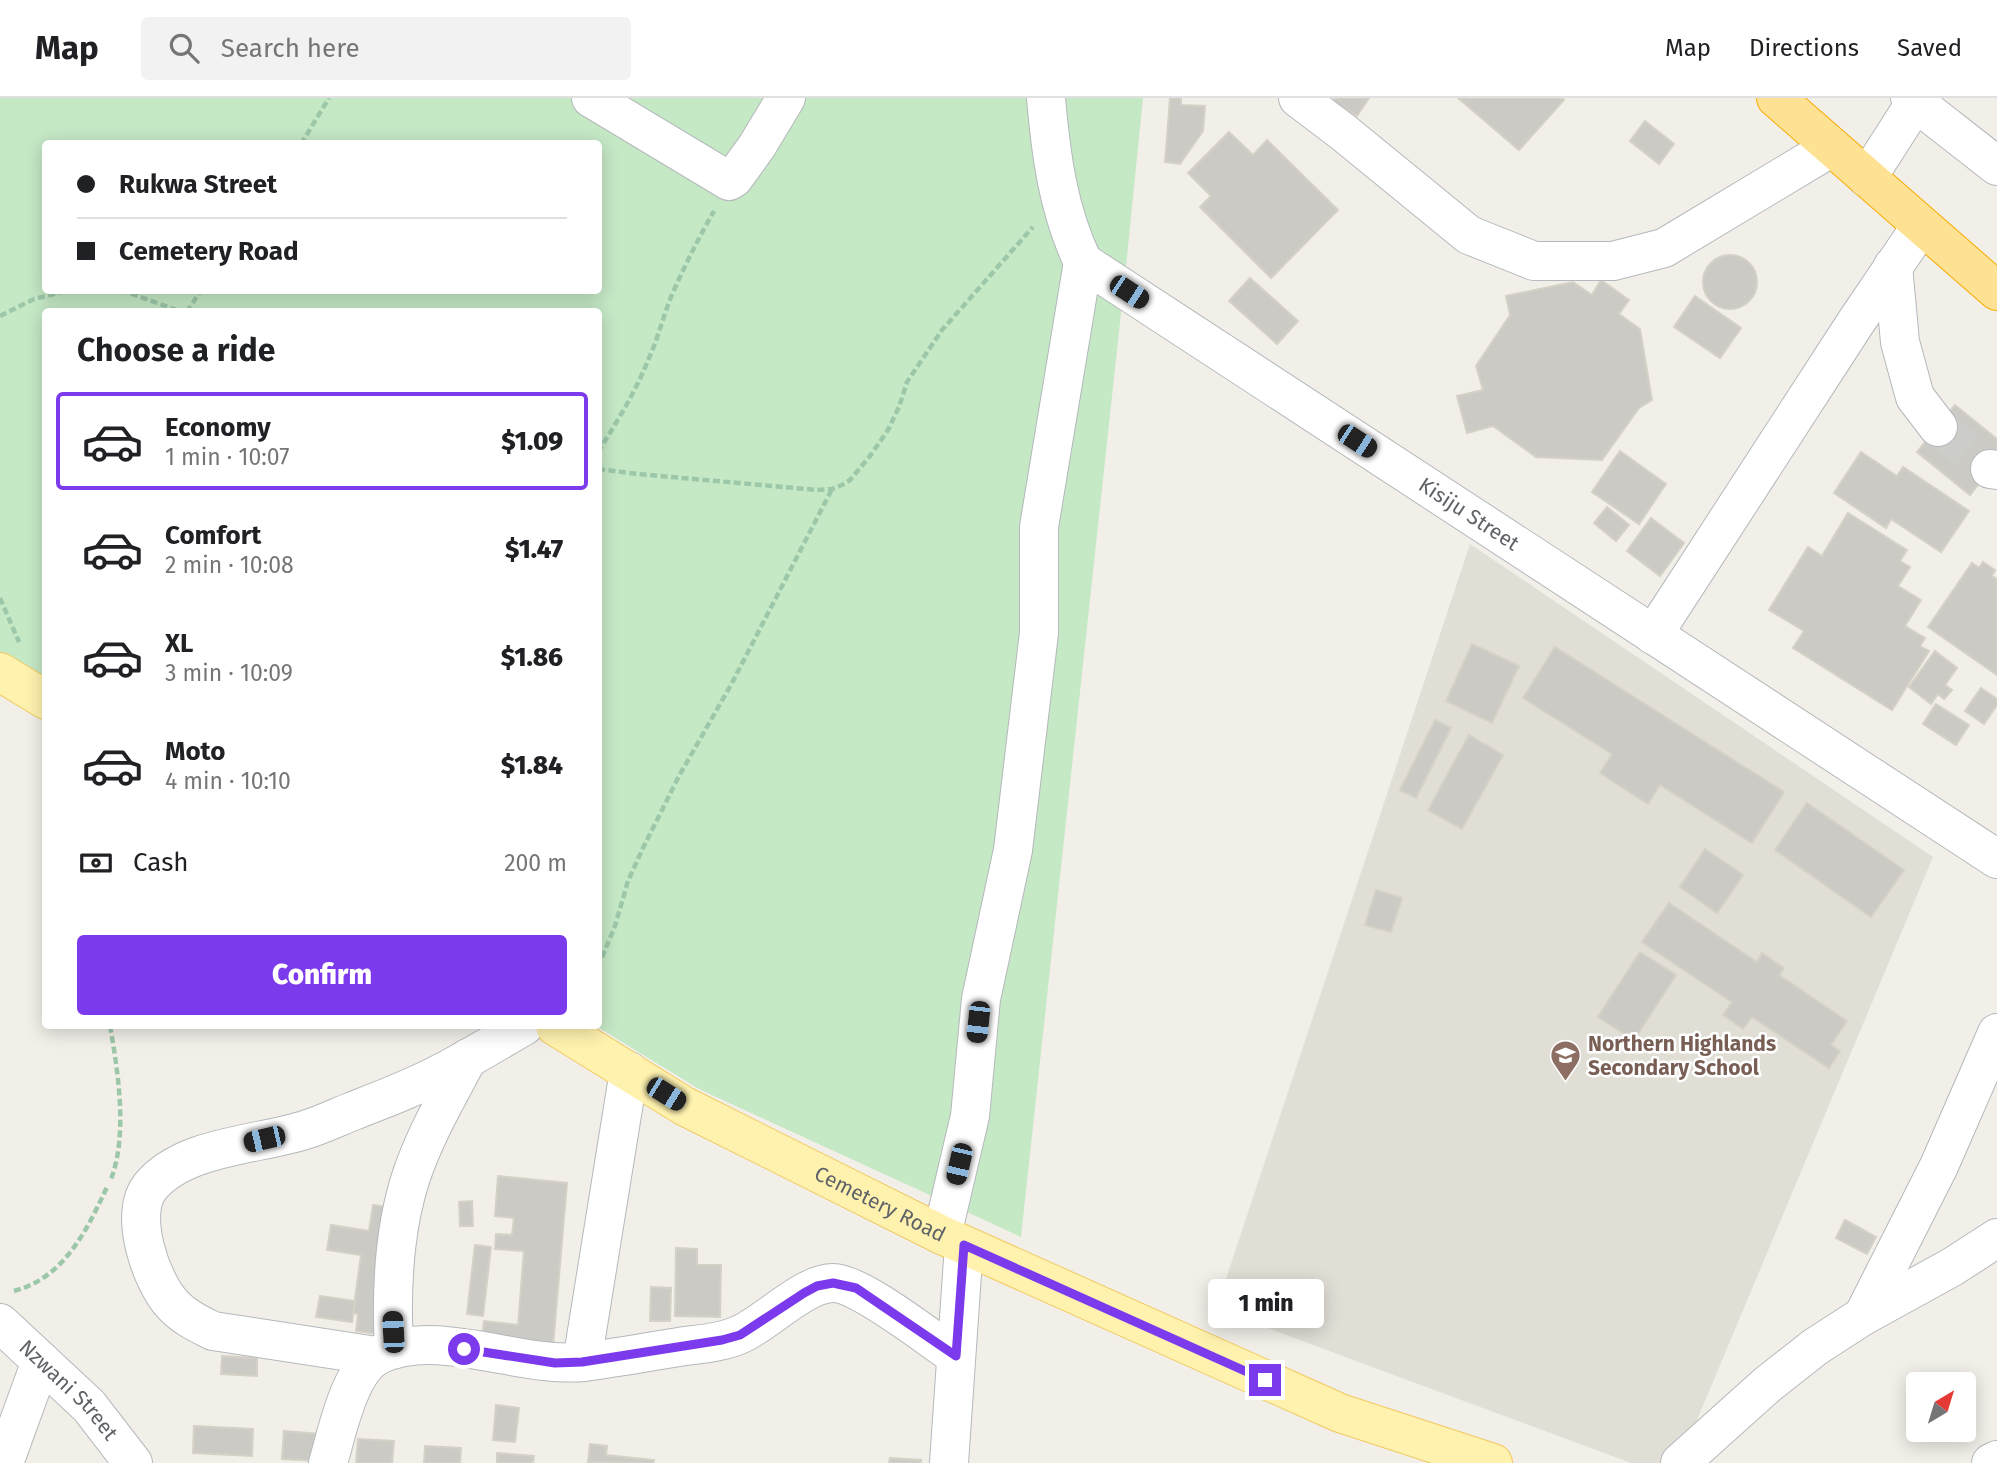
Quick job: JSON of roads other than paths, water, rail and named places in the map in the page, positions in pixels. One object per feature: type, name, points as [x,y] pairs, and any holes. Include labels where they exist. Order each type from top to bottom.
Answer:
[{"type":"highway","points":[[1776,98],[1997,291]]},
{"type":"main road","points":[[0,672],[42,698]]},
{"type":"main road","name":"Cemetery Road","points":[[560,1029],[684,1106],[953,1240],[1340,1413],[1493,1463]]},
{"type":"street","points":[[591,98],[723,178],[731,180],[757,146],[786,98]]},
{"type":"street","points":[[949,1463],[956,1356],[953,1240],[970,1116],[981,999],[1013,850],[1039,633],[1039,527],[1083,262],[1070,235],[1057,190],[1046,98]]},
{"type":"street","points":[[1298,98],[1469,235],[1534,261],[1613,261],[1664,248],[1832,147]]},
{"type":"street","points":[[1867,178],[1915,100],[1997,166]]},
{"type":"street","points":[[1653,635],[1921,226]]},
{"type":"street","name":"Kisiju Street","points":[[1083,262],[1997,859]]},
{"type":"street","points":[[1893,267],[1900,342],[1915,397],[1938,427]]},
{"type":"street","points":[[519,1029],[403,1091],[307,1130],[216,1151],[179,1164],[150,1187],[142,1202],[140,1219],[143,1241],[159,1284],[172,1304],[191,1320],[213,1331],[385,1353],[418,1344],[542,1361],[582,1362],[731,1338],[762,1322],[804,1293],[817,1286],[833,1283],[856,1288],[956,1356]]},
{"type":"street","points":[[1863,1316],[1939,1166],[1997,1033]]},
{"type":"street","points":[[328,1463],[351,1392],[360,1373],[385,1353],[405,1198],[419,1156],[468,1058]]},
{"type":"street","points":[[582,1362],[629,1071]]},
{"type":"street","points":[[1680,1463],[1815,1347],[1997,1238]]},
{"type":"street","name":"Nzwani Street","points":[[5,1308],[41,1361],[89,1406],[134,1463]]},
{"type":"street","points":[[4,1463],[41,1361]]},
{"type":"street","points":[[1991,1463],[1997,1461]]},
{"type":"tunnel","points":[[1938,427],[1990,469]]},
{"type":"place","name":"Northern Highlands Secondary School","points":[[1565,1083]]}]
